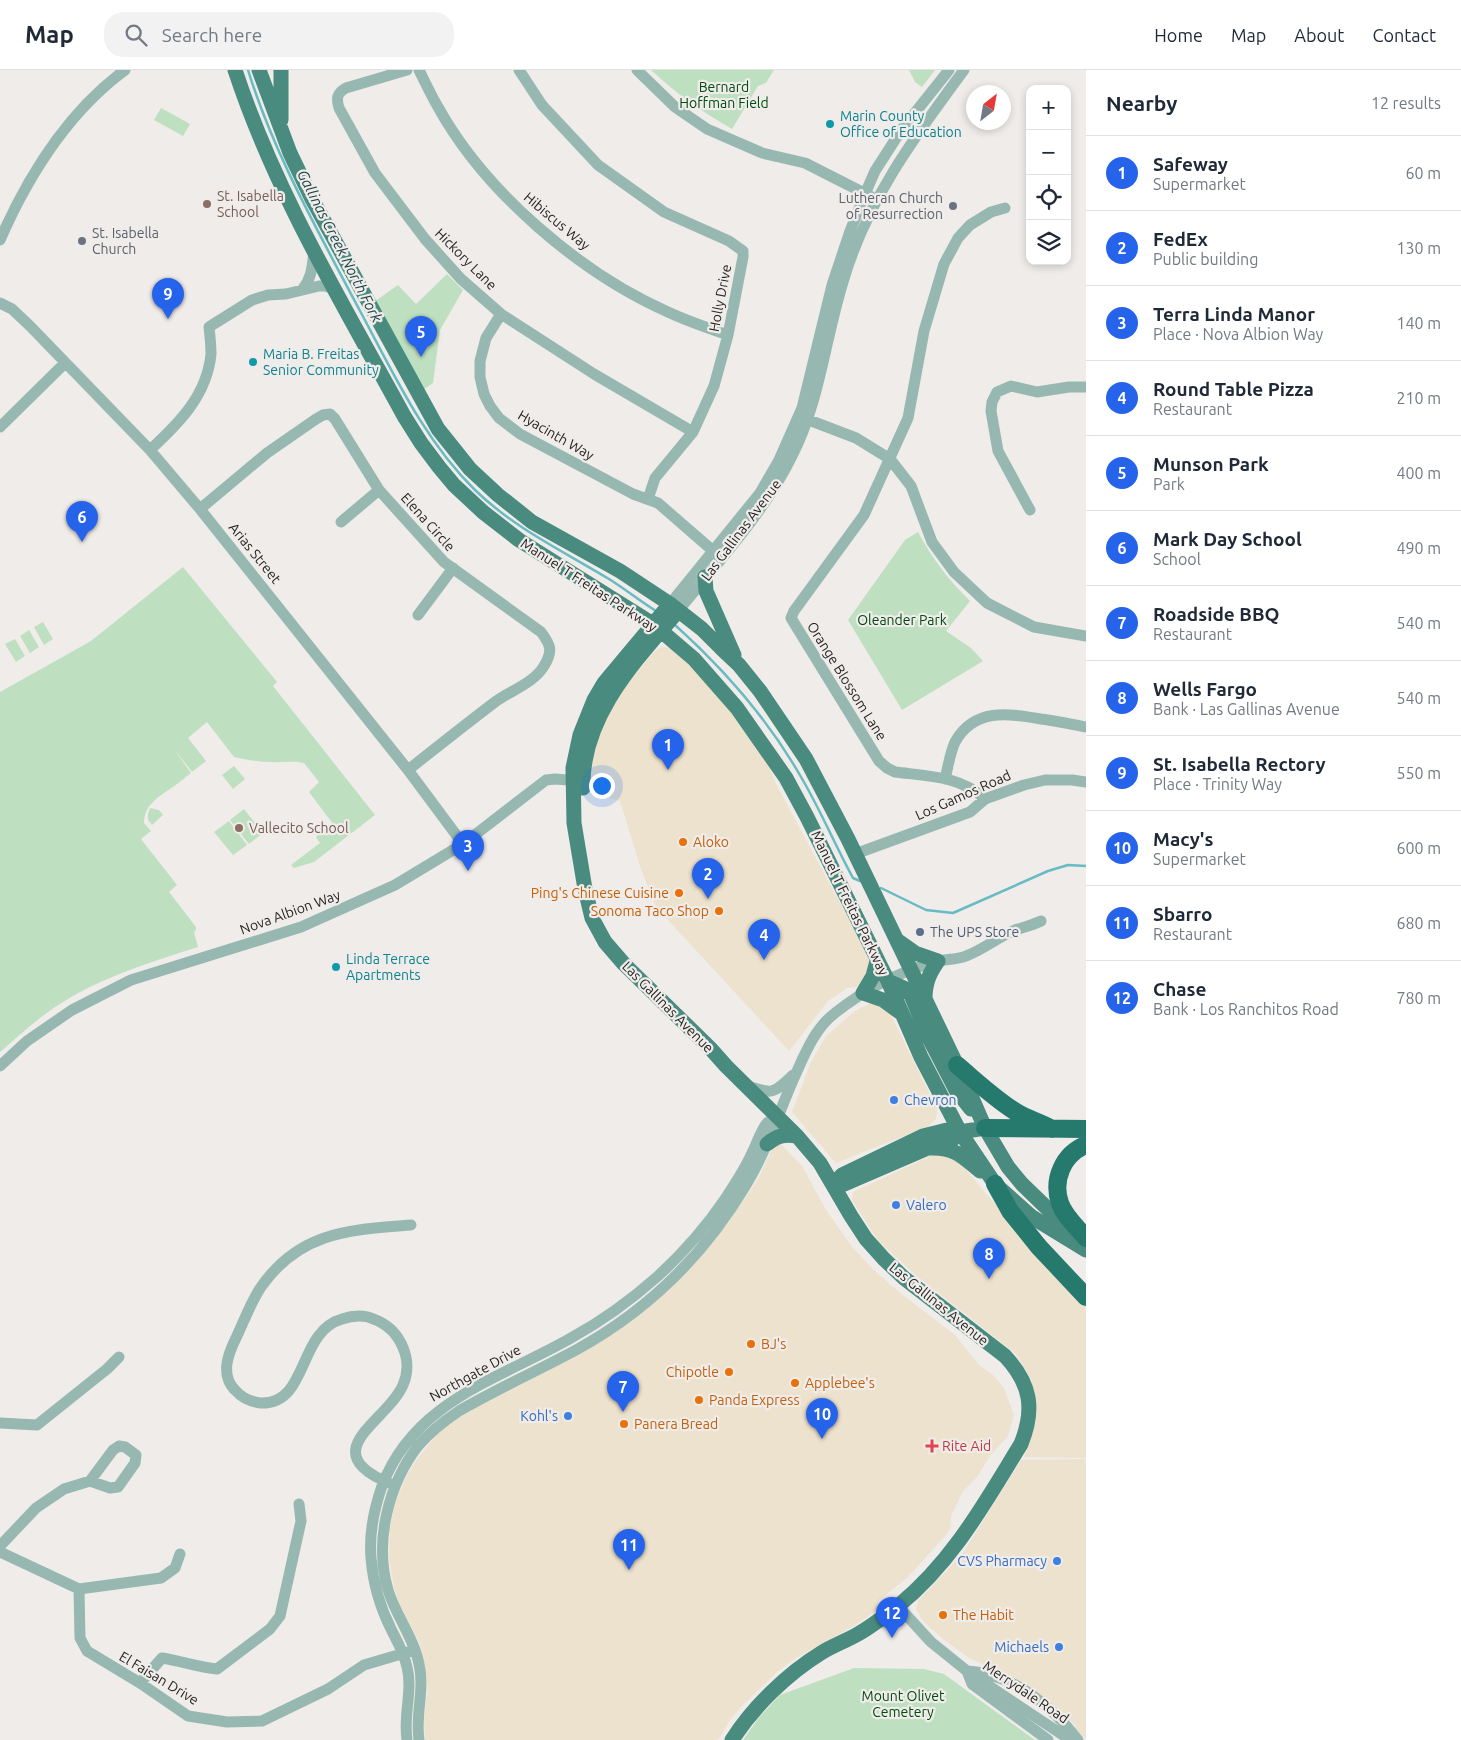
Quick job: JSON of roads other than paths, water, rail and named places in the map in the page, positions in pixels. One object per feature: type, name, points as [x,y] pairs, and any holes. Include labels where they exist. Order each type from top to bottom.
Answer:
[{"type":"highway","points":[[957,1066],[1018,1113],[1052,1129]]},
{"type":"highway","points":[[985,1128],[1086,1129]]},
{"type":"highway","points":[[1086,1145],[1075,1151],[1064,1162],[1059,1173],[1058,1185],[1060,1204],[1068,1218],[1086,1238]]},
{"type":"highway","points":[[995,1184],[1010,1211],[1039,1247],[1086,1297]]},
{"type":"main road","name":"Manuel T Freitas Parkway","points":[[235,70],[245,101],[270,162],[314,251],[416,436],[454,485],[482,512],[519,540],[665,618],[702,629],[739,665],[760,691],[806,759],[866,874],[985,1128],[1008,1167],[1022,1184],[1053,1214],[1086,1238]]},
{"type":"main road","name":"Manuel T Freitas Parkway","points":[[259,70],[281,129],[312,199],[438,429],[470,469],[498,496],[532,522],[620,571],[665,618],[694,659],[743,716],[786,778],[812,827],[888,981],[940,1096],[960,1132],[995,1184],[1032,1217],[1086,1250]]},
{"type":"main road","points":[[281,70],[281,129]]},
{"type":"main road","points":[[706,577],[706,591],[739,665]]},
{"type":"main road","name":"Las Gallinas Avenue","points":[[665,618],[627,672],[599,703],[594,730],[578,781],[583,823],[578,847],[584,890],[592,918],[605,942],[624,964],[710,1048],[820,1163],[861,1231],[884,1259],[904,1278],[1005,1356],[1017,1369],[1026,1385],[1029,1402],[1029,1416],[1021,1444],[976,1519],[938,1568],[898,1606],[858,1634],[812,1659]]},
{"type":"main road","points":[[897,940],[915,953],[938,961],[928,977],[925,986],[925,999]]},
{"type":"main road","points":[[901,1013],[883,1000],[863,993],[873,976],[877,961],[892,968],[911,969]]},
{"type":"main road","points":[[834,1185],[846,1184],[926,1142],[952,1140],[960,1132],[985,1128],[956,1090],[927,1034],[911,995],[904,988],[888,981]]},
{"type":"main road","points":[[926,1142],[940,1122],[943,1113],[940,1096]]},
{"type":"main road","points":[[767,1144],[785,1134],[796,1136]]},
{"type":"main road","points":[[926,1142],[955,1151],[995,1184]]},
{"type":"main road","points":[[724,1740],[733,1726],[763,1692],[798,1662],[812,1659]]},
{"type":"main road","points":[[732,1740],[752,1713],[767,1697],[812,1659]]},
{"type":"street","points":[[0,240],[15,206],[46,155],[80,111],[113,78],[124,70]]},
{"type":"street","name":"Hickory Lane","points":[[407,70],[346,88],[337,96],[336,100],[375,172],[425,239],[461,279],[501,314],[594,374],[692,432]]},
{"type":"street","name":"Hibiscus Way","points":[[419,70],[438,108],[464,147],[521,213],[593,271],[621,288],[668,312],[728,335]]},
{"type":"street","name":"Holly Drive","points":[[520,70],[542,105],[598,165],[664,212],[729,241],[743,251],[728,335],[714,386],[692,432],[655,478],[648,499]]},
{"type":"street","points":[[637,70],[675,107],[707,129],[762,153],[805,163],[876,199]]},
{"type":"street","name":"Las Gallinas Avenue","points":[[804,418],[808,388],[832,285],[865,194],[875,171],[902,129],[949,70]]},
{"type":"street","name":"Las Gallinas Avenue","points":[[665,618],[773,490],[792,455],[804,418],[817,390],[842,282],[856,243],[876,199],[920,129],[964,70]]},
{"type":"street","name":"Orange Blossom Lane","points":[[985,799],[975,789],[960,782],[895,772],[879,761],[791,618],[794,611],[864,515],[908,418],[924,331],[944,264],[958,238],[970,226],[991,212],[1005,208]]},
{"type":"street","points":[[302,290],[309,282],[312,274],[314,251]]},
{"type":"street","points":[[150,450],[179,423],[200,390],[208,371],[211,352],[209,327],[252,300],[268,295],[286,294],[325,286],[335,289]]},
{"type":"street","name":"Arias Street","points":[[0,303],[12,309],[30,326],[150,450],[200,509],[408,770],[463,844]]},
{"type":"street","name":"Hyacinth Way","points":[[501,314],[486,338],[480,361],[480,377],[484,394],[499,418],[520,434],[633,494],[648,499]]},
{"type":"street","points":[[0,427],[66,362]]},
{"type":"street","points":[[1030,510],[998,451],[991,411],[992,402],[997,392],[1011,386],[1037,392],[1069,386],[1086,388]]},
{"type":"street","name":"Elena Circle","points":[[200,509],[267,453],[316,418],[330,414],[379,490],[444,562],[541,632],[549,643],[550,653],[544,667],[537,675],[497,700],[408,770]]},
{"type":"street","points":[[804,418],[856,438],[890,459],[911,486],[932,542],[954,572],[987,602],[1034,627],[1086,636]]},
{"type":"street","points":[[341,522],[379,490]]},
{"type":"street","points":[[648,499],[658,503],[718,555]]},
{"type":"street","name":"Las Gallinas Avenue","points":[[665,618],[706,577],[718,555]]},
{"type":"street","points":[[418,615],[453,568]]},
{"type":"street","points":[[945,779],[954,744],[962,732],[972,723],[983,718],[994,714],[1012,714],[1086,727]]},
{"type":"street","name":"Nova Albion Way","points":[[0,1066],[27,1041],[72,1010],[131,980],[310,923],[396,885],[463,844],[546,780],[556,778],[578,781]]},
{"type":"street","name":"Los Gamos Road","points":[[855,854],[970,812],[985,799],[1024,785],[1045,780],[1086,782]]},
{"type":"street","name":"Northgate Drive","points":[[419,1740],[418,1719],[422,1690],[421,1675],[414,1649],[388,1590],[383,1542],[390,1501],[396,1486],[419,1445],[445,1420],[609,1329],[638,1309],[667,1284],[699,1244],[728,1213],[746,1186],[767,1144],[808,1045],[834,1014],[863,993],[911,969],[938,961],[967,956],[1015,930],[1042,921]]},
{"type":"street","points":[[743,1083],[765,1092],[772,1092],[796,1072]]},
{"type":"street","name":"Northgate Drive","points":[[407,1740],[406,1718],[410,1690],[407,1665],[376,1593],[371,1541],[378,1498],[384,1481],[399,1452],[409,1438],[437,1411],[466,1393],[570,1339],[602,1319],[699,1244],[714,1214],[743,1171],[767,1123],[777,1117]]},
{"type":"street","points":[[396,1486],[363,1468],[357,1459],[356,1451],[357,1443],[362,1434],[396,1396],[403,1385],[407,1372],[404,1348],[389,1327],[377,1320],[364,1316],[350,1316],[328,1326],[318,1334],[312,1344],[296,1382],[280,1398],[269,1403],[243,1398],[233,1389],[228,1379],[226,1366],[228,1354],[254,1298],[270,1276],[289,1256],[327,1236],[358,1229],[411,1225]]},
{"type":"street","points":[[0,1423],[37,1425],[107,1369],[119,1357]]},
{"type":"street","points":[[0,1546],[36,1508],[64,1489],[90,1481]]},
{"type":"street","points":[[140,1683],[162,1658],[217,1670],[270,1629],[280,1616],[301,1521],[298,1504]]},
{"type":"street","points":[[0,1552],[79,1589],[161,1578],[175,1568],[180,1554]]},
{"type":"street","name":"El Faisan Drive","points":[[79,1589],[80,1638],[87,1651],[140,1683],[188,1716],[228,1722],[262,1721],[328,1690],[364,1665],[414,1649]]},
{"type":"street","name":"Merrydale Road","points":[[898,1606],[931,1642],[967,1671],[1072,1739]]},
{"type":"street","name":"Merrydale Road","points":[[967,1671],[985,1672],[1004,1679],[1043,1702],[1072,1739]]},
{"type":"street","name":"Merrydale Road","points":[[967,1671],[972,1684],[1048,1740]]},
{"type":"waterway","name":"Gallinas Creek North Fork","points":[[248,70],[271,132],[298,192],[397,381],[424,427],[440,449],[456,470],[490,504],[539,538],[609,579],[656,611]]},
{"type":"waterway","name":"Gallinas Creek North Fork","points":[[675,625],[711,660],[760,715],[808,789],[853,878],[860,881]]},
{"type":"waterway","name":"Gallinas Creek North Fork","points":[[881,888],[926,910],[953,913],[1048,871],[1068,865],[1086,866]]},
{"type":"place","name":"Marin County Office of Education","points":[[830,124]]},
{"type":"place","name":"St. Isabella School","points":[[207,204]]},
{"type":"place","name":"Lutheran Church of Resurrection","points":[[953,206]]},
{"type":"place","name":"St. Isabella Church","points":[[82,241]]},
{"type":"place","name":"St. Isabella Rectory","points":[[168,319]]},
{"type":"place","name":"Munson Park","points":[[421,357]]},
{"type":"place","name":"Maria B. Freitas Senior Community","points":[[253,362]]},
{"type":"place","name":"Mark Day School","points":[[82,542]]},
{"type":"place","name":"Safeway","points":[[668,770]]},
{"type":"place","name":"Vallecito School","points":[[239,828]]},
{"type":"place","name":"Aloko","points":[[683,842]]},
{"type":"place","name":"Terra Linda Manor","points":[[468,871]]},
{"type":"place","name":"Ping's Chinese Cuisine","points":[[679,893]]},
{"type":"place","name":"FedEx","points":[[708,899]]},
{"type":"place","name":"Sonoma Taco Shop","points":[[719,911]]},
{"type":"place","name":"The UPS Store","points":[[920,932]]},
{"type":"place","name":"Round Table Pizza","points":[[764,960]]},
{"type":"place","name":"Linda Terrace Apartments","points":[[336,967]]},
{"type":"place","name":"Chevron","points":[[894,1100]]},
{"type":"place","name":"Valero","points":[[896,1205]]},
{"type":"place","name":"Wells Fargo","points":[[989,1279]]},
{"type":"place","name":"BJ's","points":[[751,1344]]},
{"type":"place","name":"Chipotle","points":[[729,1372]]},
{"type":"place","name":"Applebee's","points":[[795,1383]]},
{"type":"place","name":"Panda Express","points":[[699,1400]]},
{"type":"place","name":"Roadside BBQ","points":[[623,1412]]},
{"type":"place","name":"Kohl's","points":[[568,1416]]},
{"type":"place","name":"Panera Bread","points":[[624,1424]]},
{"type":"place","name":"Macy's","points":[[822,1439]]},
{"type":"place","name":"Rite Aid","points":[[932,1446]]},
{"type":"place","name":"CVS Pharmacy","points":[[1057,1561]]},
{"type":"place","name":"Sbarro","points":[[629,1570]]},
{"type":"place","name":"The Habit","points":[[943,1615]]},
{"type":"place","name":"Chase","points":[[892,1638]]},
{"type":"place","name":"Michaels","points":[[1059,1647]]},
{"type":"park label","name":"Bernard Hoffman Field","points":[[724,95]]},
{"type":"park label","name":"Oleander Park","points":[[902,620]]},
{"type":"park label","name":"Mount Olivet Cemetery","points":[[903,1704]]}]
